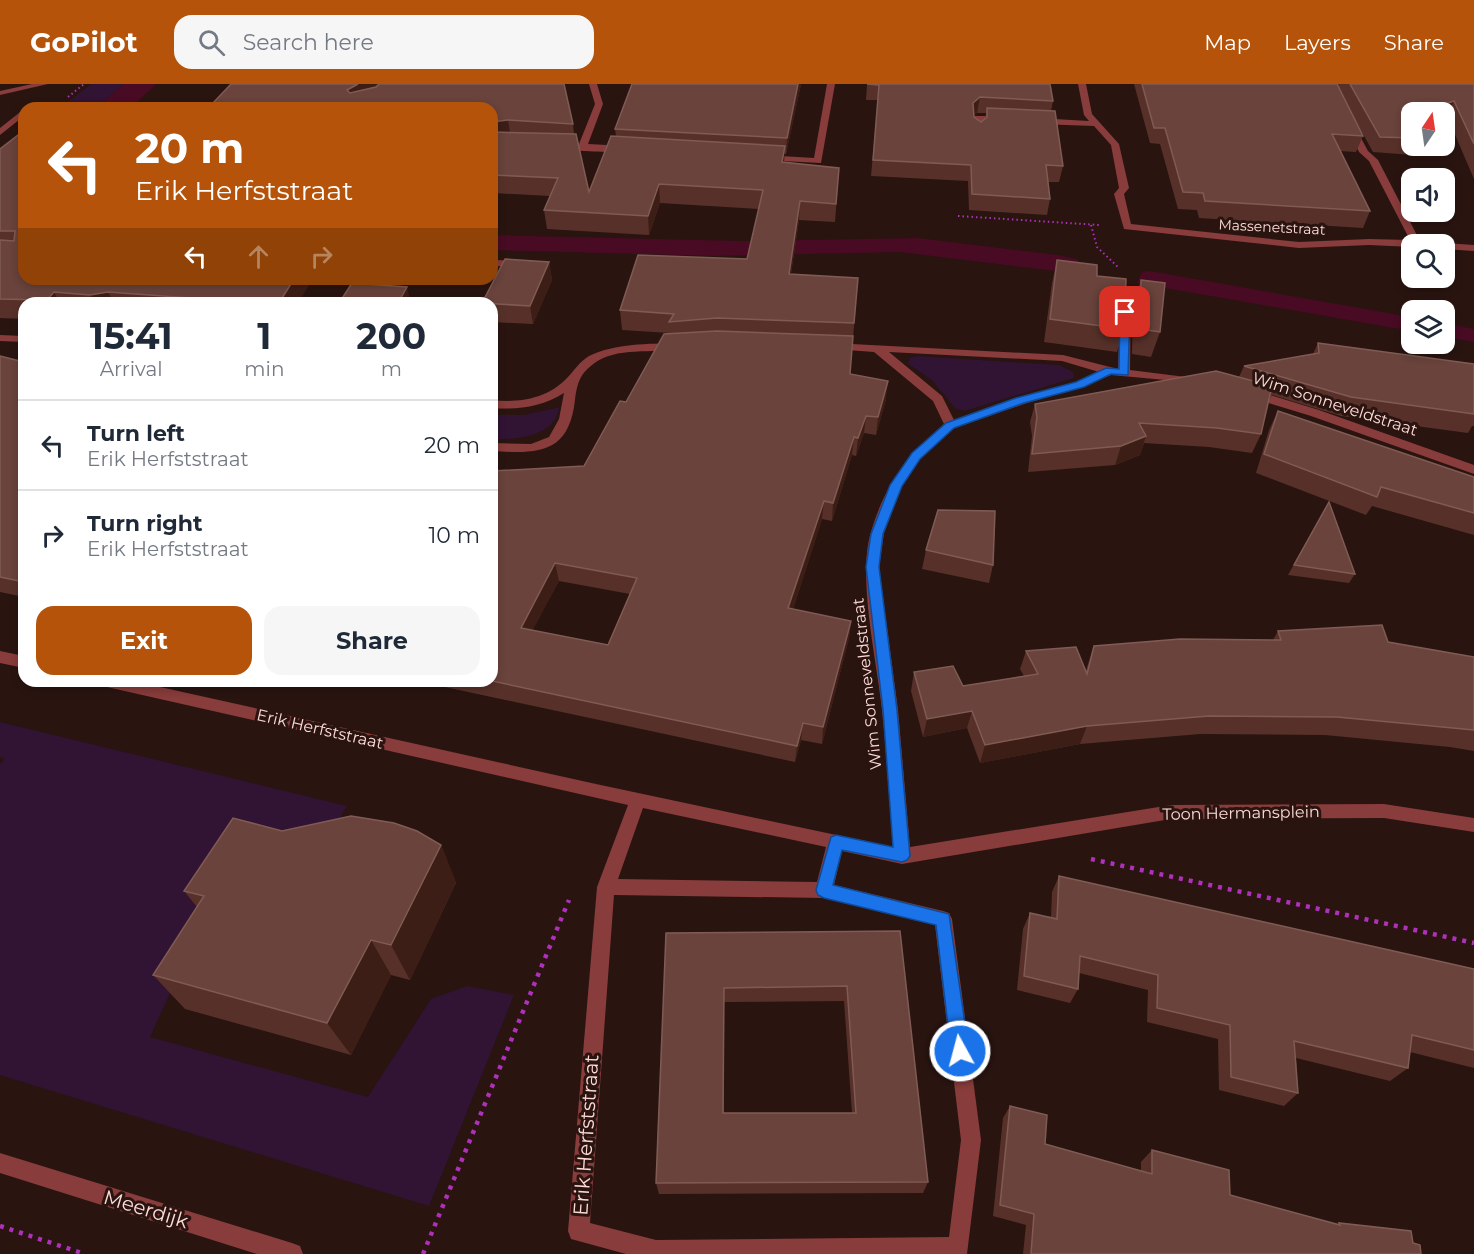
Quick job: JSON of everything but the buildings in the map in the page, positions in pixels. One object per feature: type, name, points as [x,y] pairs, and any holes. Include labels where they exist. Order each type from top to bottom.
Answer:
[{"type":"street","points":[[0,93],[24,101],[44,84]]},
{"type":"street","points":[[582,147],[598,105],[593,84]]},
{"type":"street","points":[[759,158],[818,161],[831,84]]},
{"type":"street","points":[[1082,84],[1088,115],[1115,144],[1125,188],[1119,194],[1127,227]]},
{"type":"street","points":[[0,132],[18,109]]},
{"type":"street","points":[[1344,113],[1411,234]]},
{"type":"street","points":[[978,133],[977,118],[1013,120]]},
{"type":"street","points":[[1025,120],[1097,124]]},
{"type":"street","points":[[546,145],[641,150]]},
{"type":"street","name":"Massenetstraat","points":[[1127,227],[1299,245],[1369,242],[1401,243]]},
{"type":"street","points":[[1455,247],[1474,248]]},
{"type":"street","points":[[498,263],[533,264]]},
{"type":"street","points":[[1117,372],[1126,292]]},
{"type":"street","points":[[0,338],[18,339]]},
{"type":"street","points":[[498,404],[525,404],[554,397],[571,381],[582,366],[623,349],[694,345]]},
{"type":"street","points":[[820,346],[1063,358],[1117,372],[1206,384]]},
{"type":"street","points":[[877,348],[938,399],[950,425]]},
{"type":"street","name":"Wim Sonneveldstraat","points":[[902,856],[890,710],[872,567],[877,534],[896,485],[916,456],[950,425],[1020,400],[1117,372]]},
{"type":"street","points":[[498,447],[542,447],[558,437],[566,425],[571,381]]},
{"type":"street","name":"Wim Sonneveldstraat","points":[[1238,391],[1315,413],[1470,468]]},
{"type":"street","points":[[0,657],[18,662]]},
{"type":"street","name":"Erik Herfststraat","points":[[134,687],[638,800],[902,856]]},
{"type":"street","name":"Erik Herfststraat","points":[[606,887],[824,890],[943,919],[971,1140],[959,1248],[656,1251],[579,1230],[606,887],[638,800]]},
{"type":"street","name":"Toon Hermansplein","points":[[902,856],[1171,812],[1384,811],[1474,825]]},
{"type":"street","points":[[824,890],[836,842]]},
{"type":"street","name":"Meerdijk","points":[[0,1163],[292,1254]]},
{"type":"path","points":[[958,216],[1127,227]]},
{"type":"path","points":[[1091,225],[1097,247],[1128,278],[1126,292]]},
{"type":"path","points":[[1048,831],[1057,852],[1474,943]]},
{"type":"path","points":[[423,1254],[573,892]]},
{"type":"path","points":[[0,1226],[85,1254]]},
{"type":"shaded area","points":[[91,84],[124,84],[103,102],[68,102]]},
{"type":"shaded area","points":[[124,84],[156,84],[137,102],[103,102]]},
{"type":"shaded area","points":[[498,235],[742,241],[918,238],[1058,255],[1076,259],[1081,263],[1080,274],[900,252],[717,256],[498,250]]},
{"type":"shaded area","points":[[1150,271],[1401,315],[1401,329],[1137,283],[1142,272]]},
{"type":"shaded area","points":[[1455,325],[1474,329],[1474,342],[1455,339]]},
{"type":"shaded area","points":[[917,356],[1059,365],[1073,372],[1074,378],[964,411],[955,408],[932,380],[908,364],[910,358]]},
{"type":"shaded area","points":[[559,408],[556,418],[542,431],[511,439],[498,439],[498,415],[524,415]]},
{"type":"shaded area","points":[[0,722],[347,806],[315,860],[191,947],[150,1037],[368,1097],[431,999],[467,986],[514,995],[429,1206],[0,1075],[0,764],[5,759],[0,757]]},
{"type":"route","points":[[960,1051],[943,919],[824,890],[836,842],[902,856],[890,710],[872,567],[877,534],[896,485],[916,456],[950,425],[1020,400],[1080,384],[1110,370],[1124,373],[1125,312]]}]
